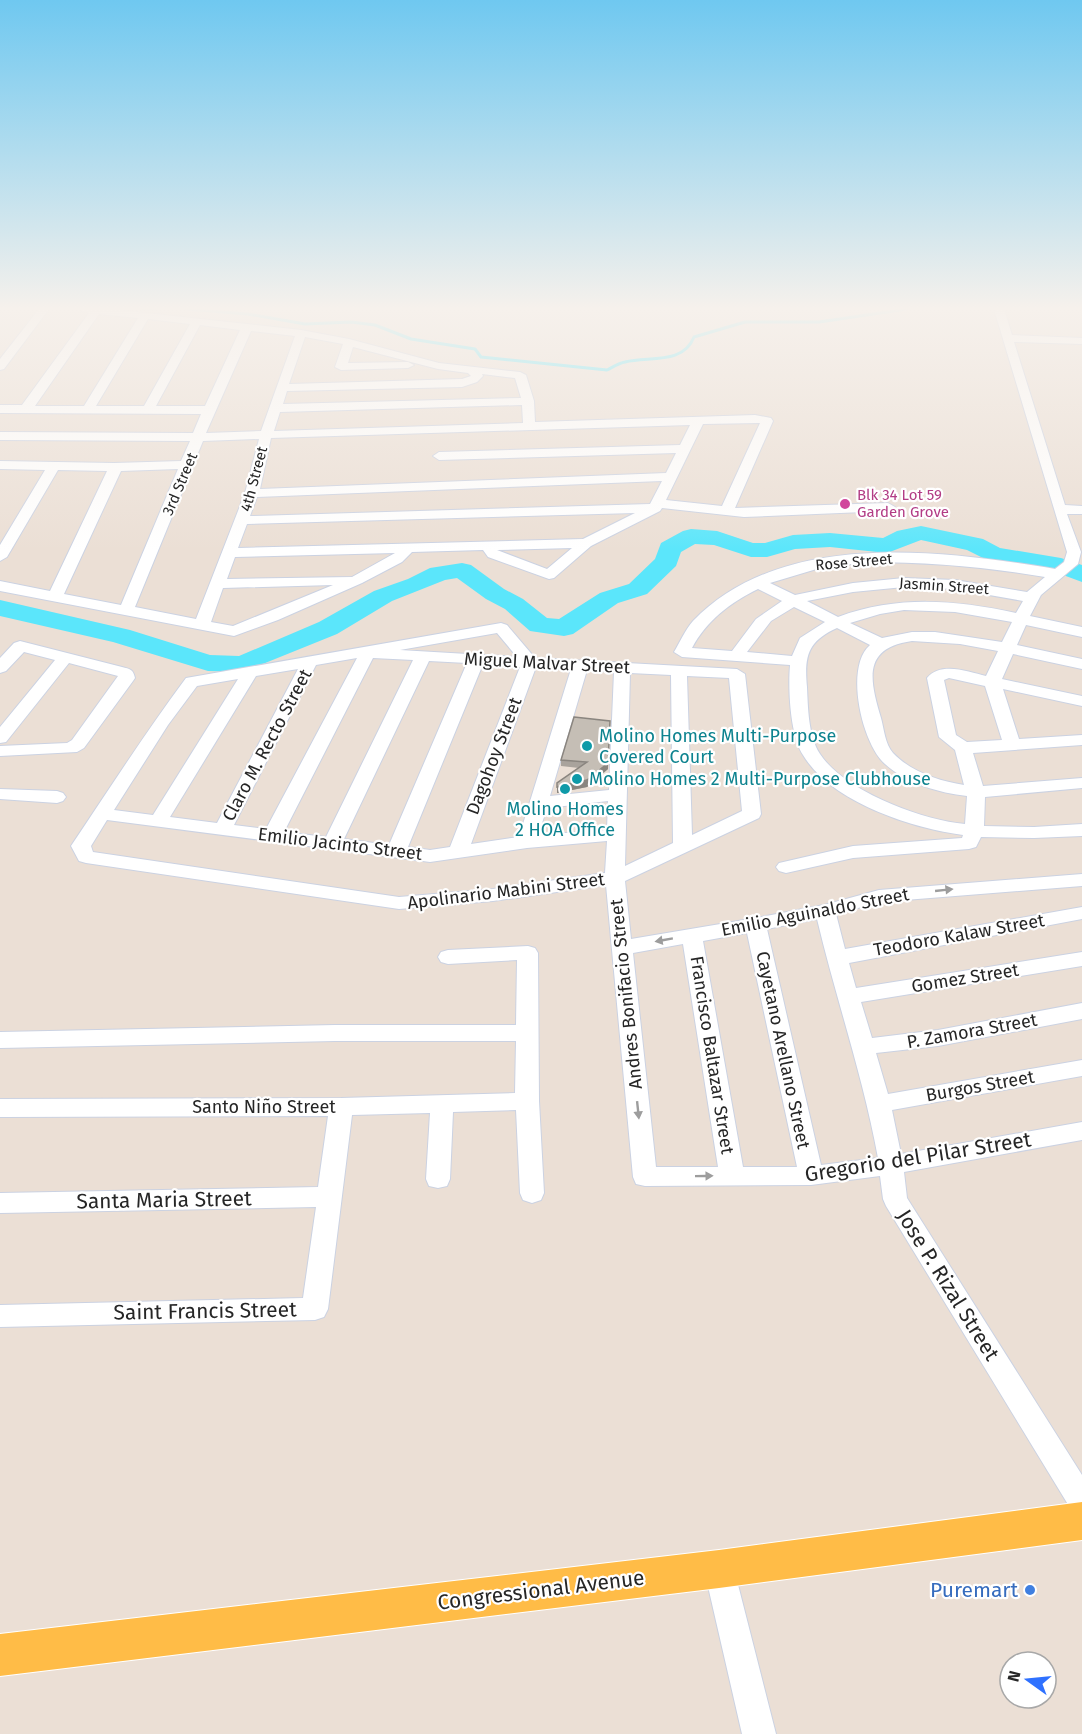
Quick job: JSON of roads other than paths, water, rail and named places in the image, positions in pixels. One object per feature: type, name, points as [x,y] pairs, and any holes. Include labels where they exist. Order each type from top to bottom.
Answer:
[{"type":"main road","name":"Congressional Avenue","points":[[0,1654],[719,1569],[1082,1521]]},
{"type":"street","points":[[26,409],[39,390]]},
{"type":"street","points":[[87,410],[99,390]]},
{"type":"street","points":[[148,410],[159,390]]},
{"type":"street","name":"3rd Street","points":[[127,608],[218,390]]},
{"type":"street","name":"4th Street","points":[[202,624],[252,493],[266,435],[281,390]]},
{"type":"street","points":[[525,390],[528,401],[529,426]]},
{"type":"street","points":[[1012,745],[992,682],[1035,592],[1062,570],[1074,552],[1023,390]]},
{"type":"street","points":[[275,408],[528,401]]},
{"type":"street","points":[[0,409],[209,410]]},
{"type":"street","points":[[0,436],[266,435],[756,419],[767,421],[727,511]]},
{"type":"street","points":[[487,546],[493,554],[549,575],[586,543],[656,505],[698,421]]},
{"type":"street","points":[[436,429],[439,471]]},
{"type":"street","points":[[252,493],[439,471],[682,449]]},
{"type":"street","points":[[0,465],[114,467],[188,465]]},
{"type":"street","points":[[0,557],[54,465]]},
{"type":"street","points":[[56,595],[114,472],[114,467]]},
{"type":"street","points":[[439,471],[671,477]]},
{"type":"street","points":[[242,520],[656,505],[744,513],[888,507]]},
{"type":"street","points":[[1059,509],[1082,510]]},
{"type":"street","points":[[230,553],[586,543]]},
{"type":"street","points":[[0,586],[127,608],[234,631],[273,617],[357,580],[397,559],[408,549]]},
{"type":"street","name":"Rose Street","points":[[737,665],[682,652],[697,627],[716,608],[745,587],[786,572],[812,565],[842,561],[896,558],[985,562],[1062,570]]},
{"type":"street","points":[[218,584],[357,580]]},
{"type":"street","points":[[273,617],[285,581]]},
{"type":"street","name":"Jasmin Street","points":[[737,665],[752,632],[772,612],[795,600],[860,584],[896,581],[956,584],[1032,598]]},
{"type":"street","points":[[758,582],[881,644]]},
{"type":"street","points":[[1082,632],[972,610],[909,606],[881,609],[837,622],[806,641],[799,661],[798,686],[807,746],[827,772],[855,792],[891,811],[935,826],[990,833],[1082,830]]},
{"type":"street","points":[[100,814],[161,723],[192,682],[501,628],[530,662]]},
{"type":"street","points":[[1082,664],[1008,649],[911,636],[881,644],[866,661],[862,681],[881,749],[893,762],[926,780],[976,793],[1082,783]]},
{"type":"street","points":[[0,641],[126,673],[127,678],[78,744],[64,750],[0,751]]},
{"type":"street","points":[[0,668],[20,646]]},
{"type":"street","points":[[273,837],[362,653]]},
{"type":"street","name":"Miguel Malvar Street","points":[[362,653],[679,671],[737,665]]},
{"type":"street","points":[[333,844],[423,656]]},
{"type":"street","points":[[0,738],[65,658]]},
{"type":"street","points":[[396,852],[477,659]]},
{"type":"street","name":"Claro M. Recto Street","points":[[223,829],[311,660]]},
{"type":"street","points":[[737,665],[799,661]]},
{"type":"street","name":"Dagohoy Street","points":[[459,850],[530,662]]},
{"type":"street","points":[[527,842],[580,665]]},
{"type":"street","name":"Apolinario Mabini Street","points":[[100,814],[81,846],[86,857],[399,903],[493,895],[615,878],[752,814],[737,665]]},
{"type":"street","name":"Andres Bonifacio Street","points":[[622,668],[615,878],[645,1177]]},
{"type":"street","points":[[679,671],[683,848]]},
{"type":"street","points":[[158,822],[250,673]]},
{"type":"street","points":[[786,867],[853,852],[969,843],[974,831],[976,793],[963,748],[948,736],[935,678],[948,673],[1082,701]]},
{"type":"street","points":[[963,748],[1082,740]]},
{"type":"street","points":[[0,794],[57,797]]},
{"type":"street","points":[[539,803],[617,795]]},
{"type":"street","name":"Emilio Jacinto Street","points":[[100,814],[430,856],[527,842],[616,835]]},
{"type":"street","name":"Emilio Aguinaldo Street","points":[[621,948],[756,925],[825,911],[879,896],[1082,880]]},
{"type":"street","name":"Jose P. Rizal Street","points":[[825,911],[836,958],[879,1104],[892,1165],[895,1199],[1082,1501]]},
{"type":"street","name":"Teodoro Kalaw Street","points":[[836,958],[1082,913]]},
{"type":"street","name":"Cayetano Arellano Street","points":[[756,925],[811,1176]]},
{"type":"street","name":"Francisco Baltazar Street","points":[[692,935],[732,1176]]},
{"type":"street","points":[[448,957],[528,953],[527,1101],[532,1193]]},
{"type":"street","name":"Gomez Street","points":[[848,997],[1082,959]]},
{"type":"street","name":"P. Zamora Street","points":[[862,1047],[938,1038],[1082,1011]]},
{"type":"street","points":[[0,1040],[335,1033],[526,1033]]},
{"type":"street","name":"Burgos Street","points":[[879,1104],[1082,1068]]},
{"type":"street","name":"Santo Niño Street","points":[[0,1108],[341,1107],[527,1101]]},
{"type":"street","points":[[438,1179],[442,1104]]},
{"type":"street","name":"Saint Francis Street","points":[[0,1316],[315,1309],[341,1107]]},
{"type":"street","name":"Gregorio del Pilar Street","points":[[645,1177],[811,1176],[892,1165],[1082,1131]]},
{"type":"street","name":"Santa Maria Street","points":[[0,1203],[329,1197]]},
{"type":"street","points":[[719,1569],[759,1734]]},
{"type":"waterway","points":[[0,608],[121,636],[208,663],[243,664],[328,628],[383,596],[417,584],[439,573],[462,570],[495,594],[514,604],[539,625],[564,628],[609,598],[638,589],[667,561],[670,548],[691,536],[717,538],[751,550],[767,550],[793,542],[830,540],[887,546],[905,536],[921,533],[974,544],[992,553],[1009,557],[1061,565],[1082,574]]},
{"type":"place","name":"Blk 34 Lot 59 Garden Grove","points":[[845,504]]},
{"type":"place","name":"Molino Homes Multi-Purpose Covered Court","points":[[587,746]]},
{"type":"place","name":"Molino Homes 2 Multi-Purpose Clubhouse","points":[[577,779]]},
{"type":"place","name":"Molino Homes 2 HOA Office","points":[[565,789]]},
{"type":"place","name":"Puremart","points":[[1030,1590]]}]
